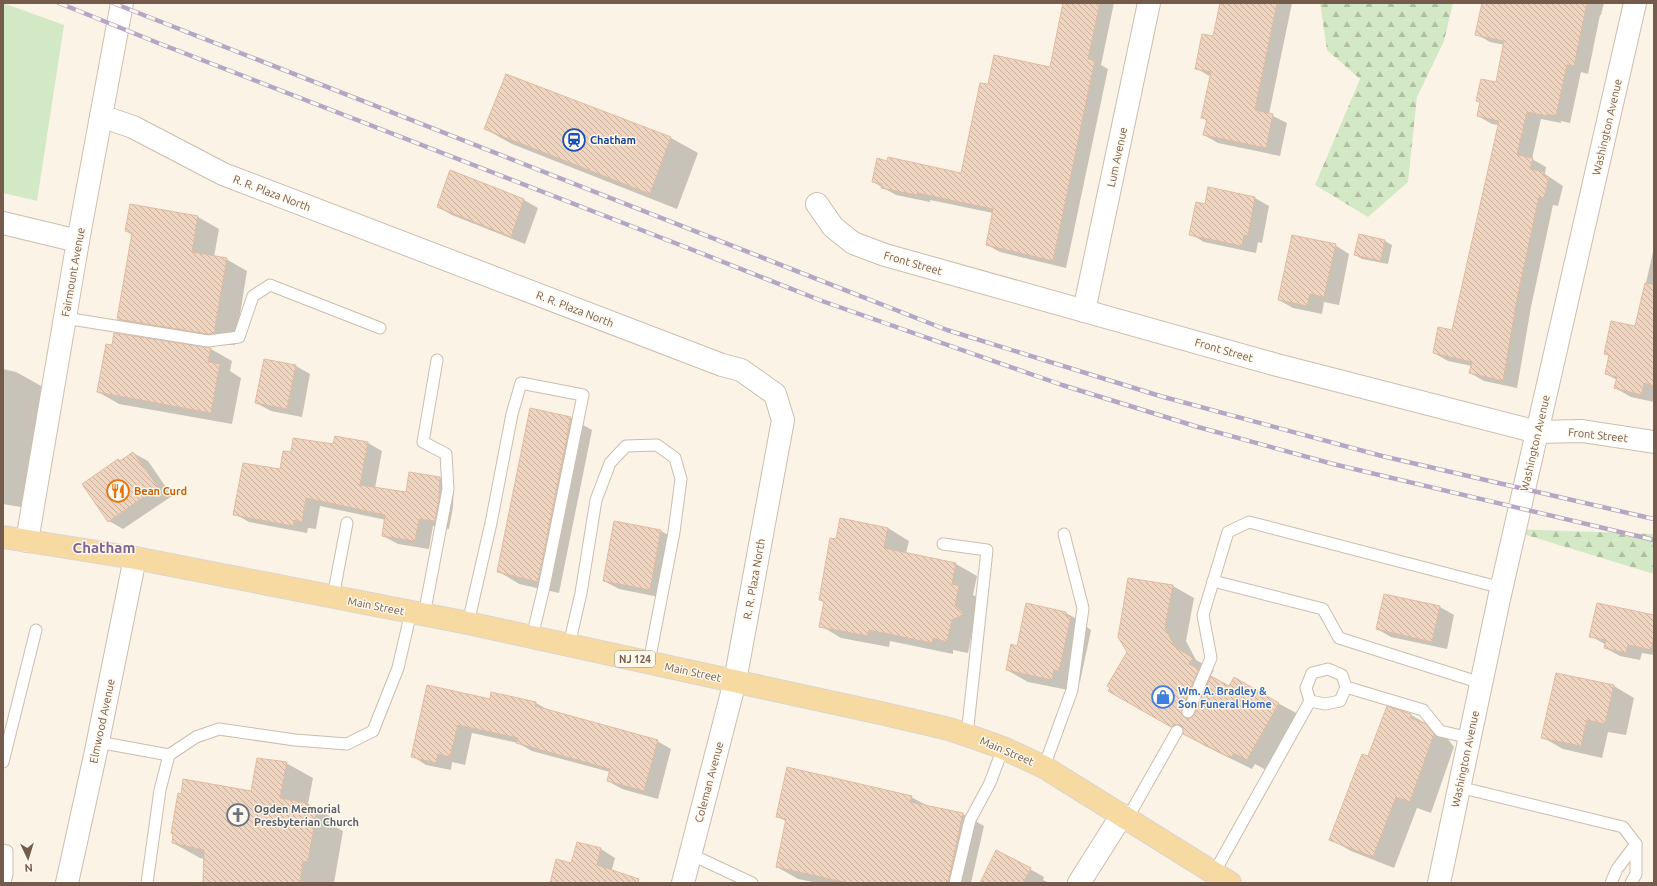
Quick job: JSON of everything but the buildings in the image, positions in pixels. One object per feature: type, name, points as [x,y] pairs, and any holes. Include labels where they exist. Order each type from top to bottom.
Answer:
[{"type":"main road","name":"Main Street","points":[[3,536],[135,558],[468,623],[949,729],[1003,748],[1044,767],[1222,878]]},
{"type":"street","name":"Fairmount Avenue","points":[[26,541],[78,241],[122,3]]},
{"type":"street","name":"Lum Avenue","points":[[1084,311],[1149,3]]},
{"type":"street","name":"Washington Avenue","points":[[1439,883],[1502,588],[1635,3]]},
{"type":"street","name":"R. R. Plaza North","points":[[101,116],[133,127],[223,174],[715,362],[741,370],[775,394],[783,420],[735,681]]},
{"type":"street","name":"Front Street","points":[[817,204],[833,227],[853,243],[885,255],[1277,365],[1537,432],[1582,431],[1654,442]]},
{"type":"street","points":[[3,223],[78,241]]},
{"type":"street","name":"Elmwood Avenue","points":[[67,883],[98,742],[135,558]]},
{"type":"street","name":"Coleman Avenue","points":[[683,883],[735,681]]},
{"type":"street","points":[[1079,883],[1125,817]]},
{"type":"lane","points":[[65,318],[208,341],[239,337],[252,296],[270,285],[380,328]]},
{"type":"lane","points":[[147,883],[160,790],[169,755],[196,737],[220,729],[295,740],[347,744],[372,731],[418,614],[448,489],[446,454],[423,442],[436,360]]},
{"type":"lane","points":[[468,623],[491,523],[512,414],[521,384],[583,395],[544,587],[532,637]]},
{"type":"lane","points":[[569,645],[581,593],[596,500],[610,463],[626,446],[657,445],[675,458],[681,480],[674,532],[649,662]]},
{"type":"lane","points":[[1188,712],[1211,658],[1203,616],[1228,532],[1250,522],[1502,588]]},
{"type":"lane","points":[[333,597],[347,523]]},
{"type":"lane","points":[[1044,767],[1072,690],[1083,608],[1064,534]]},
{"type":"lane","points":[[943,544],[987,550],[967,735]]},
{"type":"lane","points":[[1213,581],[1323,609],[1339,638],[1482,683]]},
{"type":"lane","points":[[3,762],[36,630]]},
{"type":"lane","points":[[1222,878],[1310,701],[1306,688],[1312,673],[1328,669],[1342,675],[1346,687],[1340,701],[1325,704],[1310,701]]},
{"type":"lane","points":[[1346,687],[1423,710],[1440,731],[1470,738]]},
{"type":"lane","points":[[1125,817],[1177,731]]},
{"type":"lane","points":[[98,742],[169,755]]},
{"type":"lane","points":[[955,883],[970,820],[990,783],[1003,748]]},
{"type":"lane","points":[[1459,787],[1623,827],[1636,844],[1636,874],[1631,883]]},
{"type":"lane","points":[[1611,883],[1617,869],[1636,844]]},
{"type":"lane","points":[[3,850],[7,851],[7,874],[5,883]]},
{"type":"lane","points":[[690,854],[752,883]]},
{"type":"green space","points":[[3,3],[64,25],[37,201],[3,193]]},
{"type":"green space","points":[[1320,3],[1453,3],[1444,41],[1417,97],[1408,182],[1368,217],[1315,185],[1360,79],[1327,50]]},
{"type":"green space","points":[[1507,529],[1654,534],[1654,574]]},
{"type":"railway","points":[[59,3],[158,43],[822,301],[1062,385],[1198,427],[1333,464],[1654,540]]},
{"type":"railway","points":[[113,3],[947,330],[1160,396],[1382,456],[1654,519]]},
{"type":"place","name":"Chatham","points":[[574,140]]},
{"type":"place","name":"Bean Curd","points":[[118,491]]},
{"type":"place","name":"Wm. A. Bradley & Son Funeral Home","points":[[1163,697]]},
{"type":"place","name":"Ogden Memorial Presbyterian Church","points":[[238,815]]},
{"type":"district","name":"Chatham","points":[[104,548]]}]
